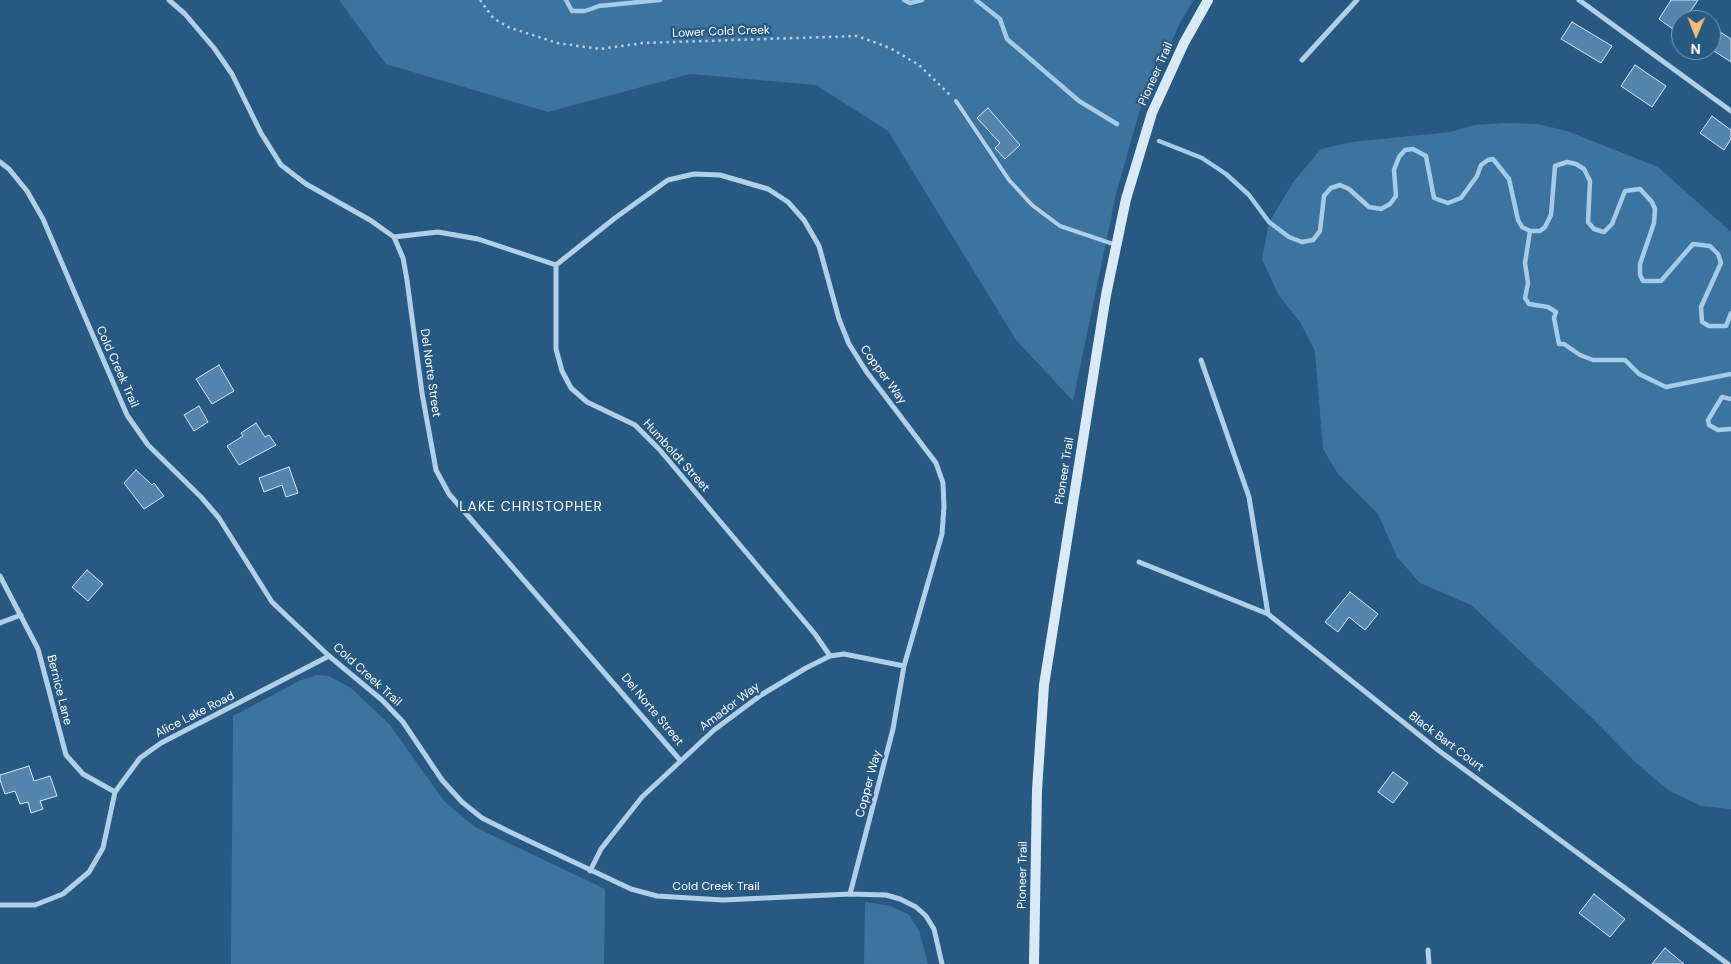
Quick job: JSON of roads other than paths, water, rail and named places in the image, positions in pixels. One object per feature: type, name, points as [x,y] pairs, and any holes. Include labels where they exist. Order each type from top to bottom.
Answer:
[{"type":"main road","name":"Pioneer Trail","points":[[1034,964],[1037,790],[1044,685],[1116,245],[1140,151],[1152,113],[1184,43],[1208,0]]},
{"type":"street","points":[[169,0],[185,14],[214,48],[232,74],[261,133],[281,165],[306,184],[370,220],[394,237],[438,232],[470,238],[556,265]]},
{"type":"street","points":[[1302,60],[1357,0]]},
{"type":"street","points":[[1580,0],[1731,111]]},
{"type":"street","name":"Cold Creek Trail","points":[[0,162],[9,169],[27,191],[42,219],[127,415],[148,446],[201,497],[219,518],[253,575],[272,602],[330,656],[360,680],[403,722],[442,780],[462,802],[482,818],[590,871],[631,889],[657,896],[680,899],[723,900],[850,894],[886,895],[916,907],[926,916],[934,929],[942,964]]},
{"type":"street","name":"Copper Way","points":[[556,265],[615,218],[668,180],[694,174],[720,175],[768,189],[788,202],[804,220],[819,246],[839,319],[849,344],[866,372],[936,464],[943,483],[942,534],[904,666],[894,729],[850,894]]},
{"type":"street","name":"Del Norte Street","points":[[394,237],[403,258],[408,280],[422,394],[436,470],[445,486],[472,521],[680,760]]},
{"type":"street","name":"Humboldt Street","points":[[556,265],[556,349],[562,371],[571,388],[587,402],[635,425],[660,449],[815,634],[830,656]]},
{"type":"street","points":[[1201,360],[1249,497],[1268,614]]},
{"type":"street","name":"Black Bart Court","points":[[1139,562],[1268,614],[1438,750],[1728,964]]},
{"type":"street","name":"Bernice Lane","points":[[0,576],[22,615],[38,649],[66,754],[83,774],[115,792]]},
{"type":"street","points":[[0,623],[22,615]]},
{"type":"street","name":"Amador Way","points":[[590,871],[601,849],[626,814],[680,760],[714,730],[762,695],[806,668],[830,656],[844,654],[904,666]]},
{"type":"street","name":"Alice Lake Road","points":[[0,905],[35,905],[63,894],[89,872],[103,848],[115,792],[140,758],[161,743],[330,656]]},
{"type":"street","points":[[1428,950],[1429,964]]},
{"type":"lane","points":[[956,101],[1009,180],[1032,205],[1060,226],[1116,245]]},
{"type":"waterway","points":[[566,0],[572,11],[585,11],[599,6],[660,0]]},
{"type":"waterway","points":[[904,0],[910,3],[922,0]]},
{"type":"waterway","points":[[976,0],[1000,19],[1007,39],[1079,101],[1117,124]]},
{"type":"waterway","points":[[1159,141],[1202,158],[1226,174],[1249,195],[1269,222],[1289,237],[1302,242],[1313,240],[1320,231],[1324,196],[1331,188],[1340,185],[1349,189],[1369,207],[1381,209],[1390,204],[1396,196],[1394,170],[1399,157],[1405,150],[1413,149],[1426,156],[1434,198],[1448,203],[1461,198],[1477,176],[1481,165],[1493,159],[1509,179],[1518,220],[1522,227],[1530,231],[1540,231],[1545,227],[1551,215],[1555,166],[1567,162],[1576,164],[1584,169],[1590,181],[1588,222],[1594,229],[1604,232],[1612,224],[1625,191],[1640,189],[1652,202],[1655,209],[1654,223],[1640,264],[1640,275],[1643,281],[1661,281],[1693,244],[1710,246],[1718,254],[1721,263],[1701,307],[1702,322],[1709,326],[1726,326],[1731,313]]},
{"type":"waterway","points":[[1530,231],[1525,263],[1528,283],[1525,298],[1529,304],[1548,307],[1556,312],[1554,318],[1559,344],[1564,344],[1580,355],[1593,360],[1625,360],[1639,374],[1666,387],[1731,374]]},
{"type":"waterway","points":[[1731,399],[1722,397],[1708,420],[1709,425],[1718,430],[1731,429]]},
{"type":"district","name":"LAKE CHRISTOPHER","points":[[531,507]]}]
